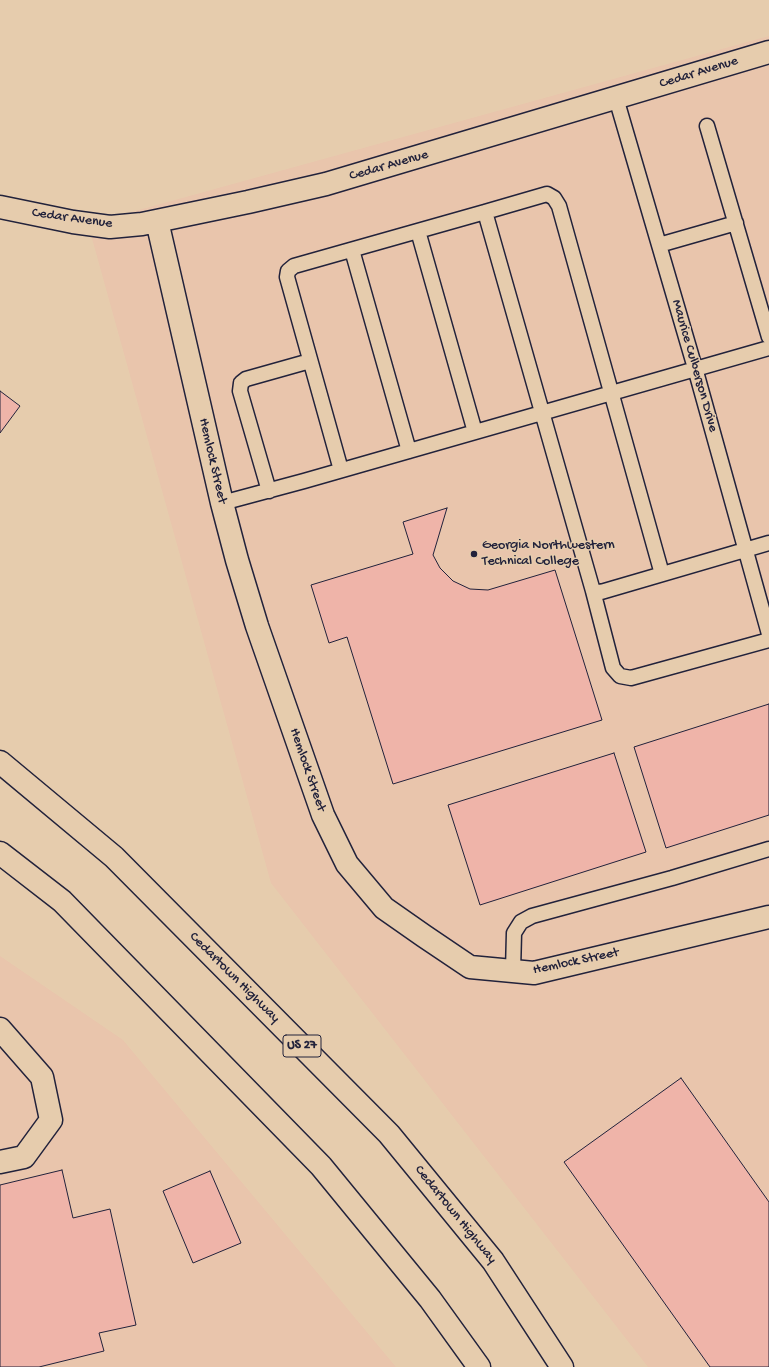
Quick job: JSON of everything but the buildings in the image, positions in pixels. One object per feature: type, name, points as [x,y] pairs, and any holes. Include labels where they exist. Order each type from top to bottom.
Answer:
[{"type":"main road","name":"Cedar Avenue","points":[[0,207],[73,222],[110,227],[157,221],[326,184],[769,52]]},
{"type":"main road","name":"Hemlock Street","points":[[157,221],[222,503],[257,626],[323,815],[347,864],[384,908],[470,967],[534,973],[769,917]]},
{"type":"main road","name":"Cedartown Highway","points":[[0,762],[114,857],[389,1134],[493,1261],[562,1367]]},
{"type":"main road","points":[[0,853],[62,901],[321,1166],[430,1299],[479,1367]]},
{"type":"main road","points":[[0,1029],[42,1077],[51,1120],[24,1157],[0,1162]]},
{"type":"lane","name":"Maurice Culberson Drive","points":[[616,98],[695,368],[769,634]]},
{"type":"lane","points":[[707,126],[769,337]]},
{"type":"lane","points":[[341,470],[287,277],[288,271],[294,266],[547,194],[554,198],[559,206],[662,574]]},
{"type":"lane","points":[[485,212],[541,413],[593,591],[613,668],[620,676],[631,678],[769,640]]},
{"type":"lane","points":[[659,245],[736,223]]},
{"type":"lane","points":[[418,231],[475,432]]},
{"type":"lane","points":[[352,250],[409,451]]},
{"type":"lane","points":[[222,503],[769,348]]},
{"type":"lane","points":[[269,490],[240,391],[241,383],[246,379],[310,360]]},
{"type":"lane","points":[[593,591],[601,592],[769,543]]},
{"type":"lane","points":[[514,971],[514,933],[520,922],[532,916],[672,878],[769,849]]},
{"type":"shaded area","name":"Georgia Northwestern Technical College","points":[[769,36],[769,1367],[648,1367],[271,883],[88,224]]},
{"type":"shaded area","points":[[0,956],[123,1040],[396,1367],[0,1367]]},
{"type":"place","name":"Georgia Northwestern Technical College","points":[[474,554]]}]
